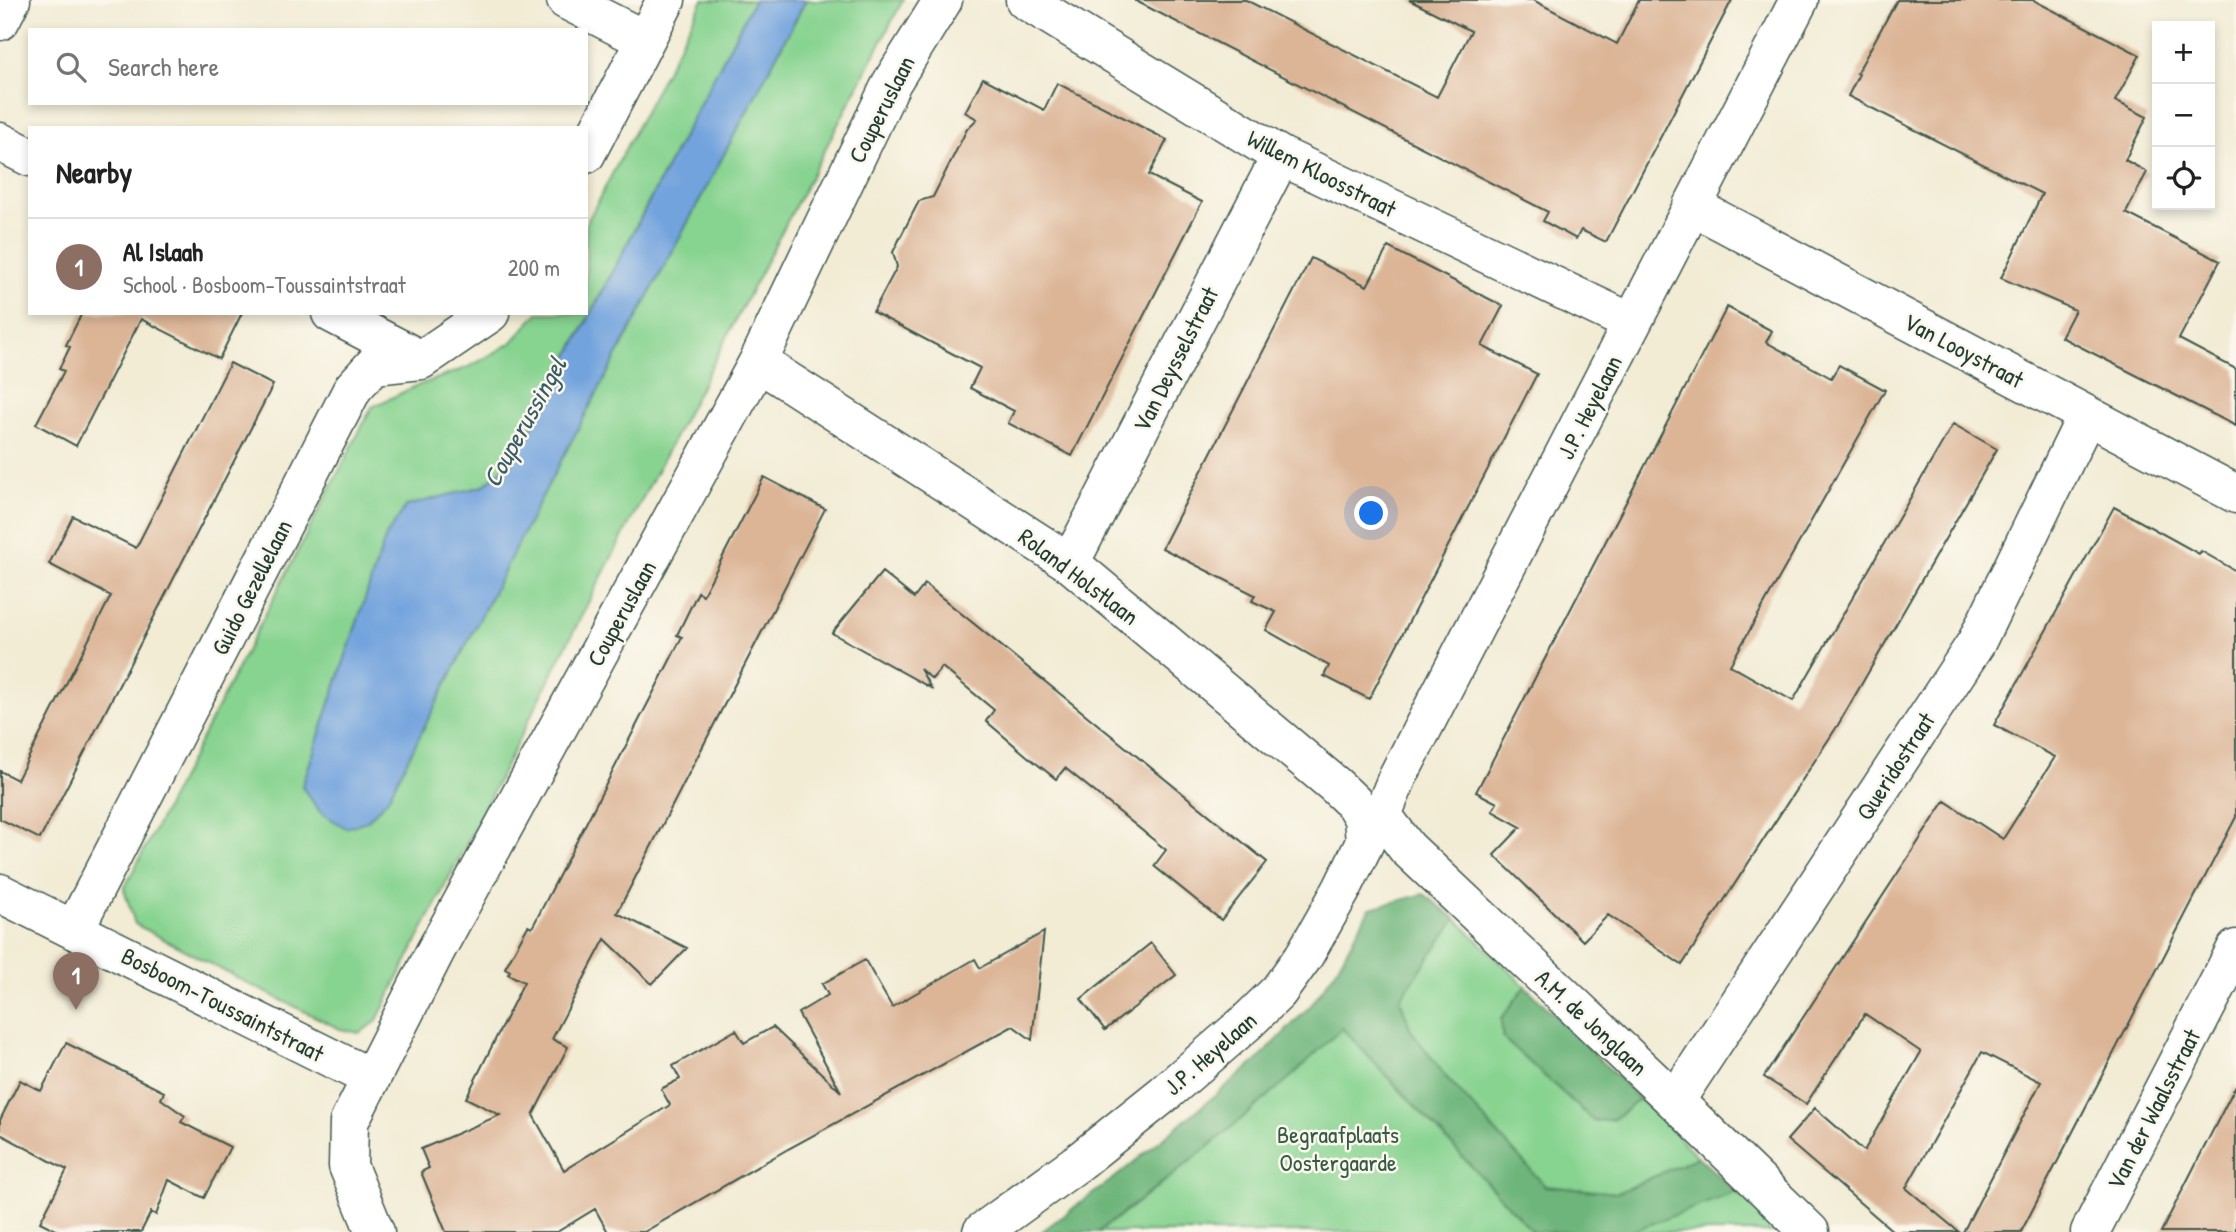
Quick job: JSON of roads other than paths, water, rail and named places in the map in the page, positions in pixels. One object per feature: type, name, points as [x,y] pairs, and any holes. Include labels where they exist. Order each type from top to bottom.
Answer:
[{"type":"street","points":[[0,21],[11,0]]},
{"type":"street","points":[[566,0],[645,40]]},
{"type":"street","points":[[588,151],[666,0]]},
{"type":"street","name":"Couperuslaan","points":[[375,1232],[348,1166],[349,1122],[435,952],[758,362],[892,82],[943,0]]},
{"type":"street","name":"Willem Kloosstraat","points":[[1025,0],[1281,156],[1632,323]]},
{"type":"street","name":"J.P. Heyelaan","points":[[982,1232],[1080,1161],[1165,1093],[1278,992],[1304,956],[1353,865],[1373,816],[1398,776],[1799,0]]},
{"type":"street","points":[[0,142],[28,156]]},
{"type":"street","name":"Van Deysselstraat","points":[[1070,563],[1281,156]]},
{"type":"street","name":"Van Looystraat","points":[[1692,206],[2236,494]]},
{"type":"street","points":[[335,315],[421,360]]},
{"type":"street","name":"Guido Gezellelaan","points":[[74,930],[353,388],[374,365],[421,360],[487,315]]},
{"type":"street","name":"Roland Holstlaan","points":[[758,362],[1070,563],[1354,803],[1373,816]]},
{"type":"street","name":"Queridostraat","points":[[1675,1101],[1976,643],[2087,415]]},
{"type":"street","name":"A.M. de Jonglaan","points":[[1373,816],[1810,1232]]},
{"type":"street","name":"Bosboom-Toussaintstraat","points":[[0,893],[371,1078]]},
{"type":"street","name":"Van der Waalsstraat","points":[[2090,1232],[2236,949]]},
{"type":"water","points":[[754,0],[806,0],[547,487],[387,800],[367,821],[346,828],[321,813],[302,787],[386,536],[406,506],[483,486],[516,458]]},
{"type":"place","name":"Al Islaah","points":[[76,1010]]},
{"type":"water label","name":"Couperussingel","points":[[524,422]]},
{"type":"park label","name":"Begraafplaats Oostergaarde","points":[[1338,1148]]}]
